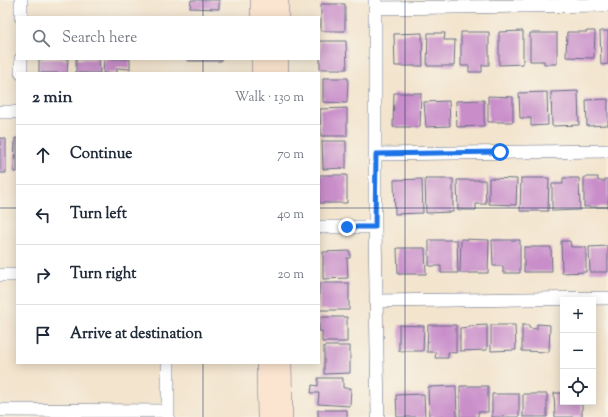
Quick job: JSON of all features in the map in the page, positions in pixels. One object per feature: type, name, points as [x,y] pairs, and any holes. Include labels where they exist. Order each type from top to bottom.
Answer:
[{"type":"street","points":[[21,0],[21,16]]},
{"type":"street","points":[[260,0],[260,16]]},
{"type":"street","points":[[279,0],[279,16]]},
{"type":"street","points":[[378,417],[375,227],[376,4],[608,5]]},
{"type":"street","points":[[21,60],[22,72]]},
{"type":"street","points":[[261,60],[261,72]]},
{"type":"street","points":[[279,60],[279,72]]},
{"type":"street","points":[[0,112],[16,112]]},
{"type":"street","points":[[376,154],[608,151]]},
{"type":"street","points":[[320,227],[375,227]]},
{"type":"street","points":[[0,275],[16,275]]},
{"type":"street","points":[[377,301],[608,298]]},
{"type":"street","points":[[0,410],[31,414],[168,414],[168,364]]},
{"type":"street","points":[[266,364],[267,417]]},
{"type":"street","points":[[282,364],[283,417]]},
{"type":"building","points":[[191,0],[219,0],[219,9],[190,8]]},
{"type":"building","points":[[321,4],[345,4],[345,31],[321,31]]},
{"type":"building","points":[[523,31],[523,64],[499,65],[499,32]]},
{"type":"building","points":[[595,31],[594,58],[566,57],[567,32]]},
{"type":"building","points":[[600,31],[608,31],[608,64],[601,65]]},
{"type":"building","points":[[461,32],[489,32],[489,65],[482,65],[482,72],[469,72],[469,66],[461,66]]},
{"type":"building","points":[[422,33],[423,66],[395,66],[394,34]]},
{"type":"building","points":[[428,33],[445,33],[444,40],[455,40],[454,66],[427,66]]},
{"type":"building","points":[[530,33],[557,33],[557,64],[544,64],[544,61],[530,61]]},
{"type":"building","points":[[320,41],[346,41],[347,69],[320,69]]},
{"type":"building","points":[[39,60],[68,60],[67,72],[39,72]]},
{"type":"building","points":[[76,60],[99,60],[100,72],[76,72]]},
{"type":"building","points":[[104,60],[130,60],[130,69],[117,68],[117,72],[103,72]]},
{"type":"building","points":[[187,60],[221,60],[221,61]]},
{"type":"building","points":[[323,78],[348,78],[347,103],[323,102]]},
{"type":"building","points":[[578,91],[579,125],[552,126],[551,92]]},
{"type":"building","points":[[547,92],[548,125],[531,126],[531,118],[520,118],[519,93]]},
{"type":"building","points":[[394,93],[421,93],[420,127],[393,127]]},
{"type":"building","points":[[488,96],[513,97],[513,122],[488,122]]},
{"type":"building","points":[[608,99],[608,125],[587,126],[586,100]]},
{"type":"building","points":[[484,100],[484,126],[457,127],[456,101]]},
{"type":"building","points":[[449,101],[450,126],[426,127],[424,102]]},
{"type":"building","points":[[347,108],[347,136],[321,136],[320,109]]},
{"type":"building","points":[[0,138],[6,139],[6,173],[0,173]]},
{"type":"building","points":[[15,138],[16,138],[16,172],[14,172]]},
{"type":"building","points":[[322,141],[346,141],[346,168],[323,169]]},
{"type":"building","points":[[320,175],[347,175],[347,203],[320,203]]},
{"type":"building","points":[[584,177],[598,177],[598,181],[605,181],[605,179],[608,179],[608,207],[584,207]]},
{"type":"building","points":[[489,178],[517,179],[516,205],[489,204]]},
{"type":"building","points":[[521,178],[549,178],[548,211],[520,211]]},
{"type":"building","points":[[563,178],[579,178],[580,210],[552,211],[552,184],[563,184]]},
{"type":"building","points":[[422,179],[423,213],[395,214],[394,180]]},
{"type":"building","points":[[425,179],[453,179],[453,212],[426,213]]},
{"type":"building","points":[[457,180],[485,180],[486,204],[476,204],[476,210],[458,210]]},
{"type":"building","points":[[461,239],[489,240],[488,273],[460,273]]},
{"type":"building","points":[[429,240],[457,240],[458,273],[441,273],[441,266],[429,266]]},
{"type":"building","points":[[492,240],[520,240],[520,273],[503,273],[503,266],[493,266]]},
{"type":"building","points":[[561,241],[570,241],[571,247],[586,247],[586,272],[562,273]]},
{"type":"building","points":[[608,246],[608,272],[590,272],[589,247]]},
{"type":"building","points":[[524,247],[551,247],[552,272],[524,272]]},
{"type":"building","points":[[397,248],[425,248],[426,274],[398,274]]},
{"type":"building","points":[[350,251],[350,258],[347,258],[348,278],[323,279],[323,252]]},
{"type":"building","points":[[320,283],[349,283],[349,310],[320,310]]},
{"type":"building","points":[[320,317],[347,317],[347,342],[322,342],[322,331],[320,331]]},
{"type":"building","points":[[537,324],[550,325],[549,352],[522,351],[522,325],[529,325],[529,328],[537,329]]},
{"type":"building","points":[[399,325],[424,326],[423,351],[399,351]]},
{"type":"building","points":[[428,325],[456,325],[456,353],[448,352],[448,358],[435,358],[436,352],[427,352]]},
{"type":"building","points":[[487,325],[487,350],[460,351],[460,328]]},
{"type":"building","points":[[491,325],[515,325],[516,350],[491,351]]},
{"type":"building","points":[[324,346],[350,346],[350,373],[324,374]]},
{"type":"building","points":[[318,378],[343,378],[343,388],[351,388],[350,406],[318,404],[319,393],[311,393],[312,385],[318,386]]},
{"type":"building","points":[[456,386],[457,417],[429,417],[428,387]]},
{"type":"building","points":[[460,386],[488,386],[488,412],[478,412],[478,417],[460,417]]},
{"type":"building","points":[[554,393],[560,393],[560,405],[582,405],[582,417],[555,417]]},
{"type":"building","points":[[424,394],[425,417],[397,417],[396,395]]},
{"type":"building","points":[[492,394],[519,394],[519,417],[492,417]]},
{"type":"building","points":[[523,394],[547,394],[547,417],[523,417]]},
{"type":"building","points":[[318,410],[347,410],[347,417],[318,417]]},
{"type":"route","points":[[347,227],[375,227],[376,154],[500,152]]}]
